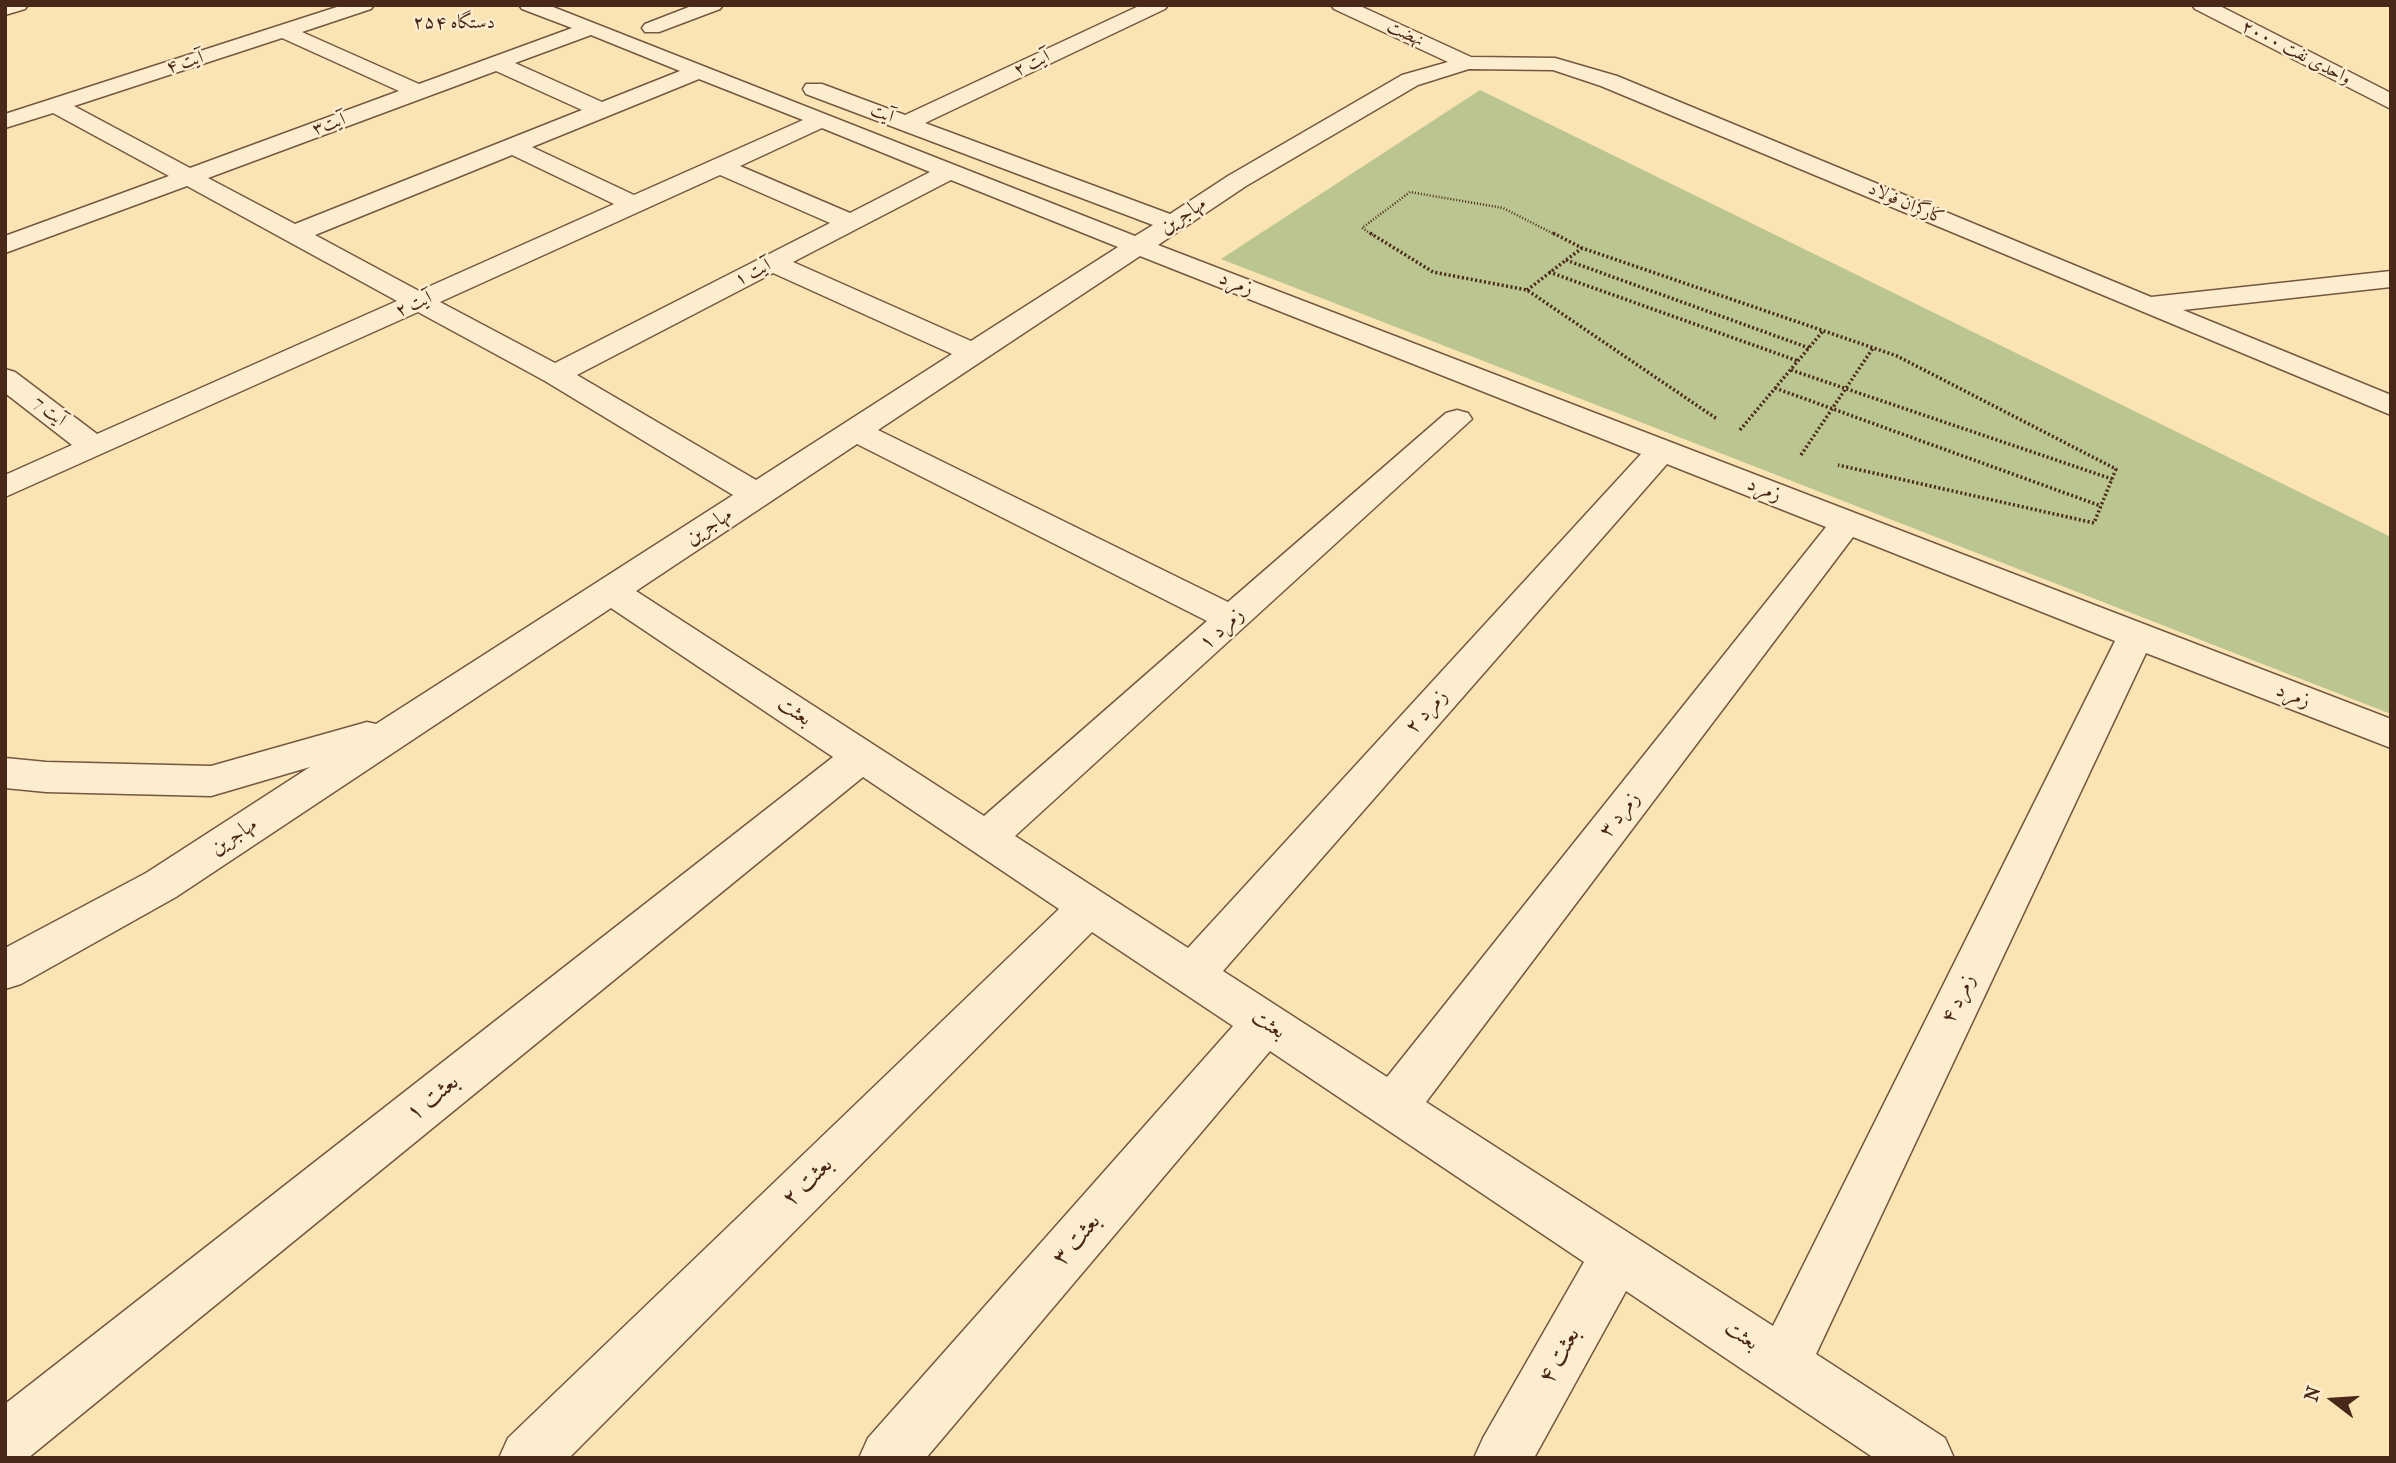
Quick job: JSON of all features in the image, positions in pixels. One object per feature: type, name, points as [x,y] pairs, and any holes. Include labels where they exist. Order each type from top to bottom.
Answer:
[{"type":"street","points":[[5,9],[18,5]]},
{"type":"street","name":"آیت ۴","points":[[5,121],[365,5]]},
{"type":"street","points":[[529,5],[592,17],[622,17],[678,37]]},
{"type":"street","points":[[652,28],[713,5]]},
{"type":"street","name":"آیت ۲","points":[[906,123],[1158,5]]},
{"type":"street","name":"نهضت","points":[[1341,5],[1468,64]]},
{"type":"street","name":"۲۰۰۰ واحدی نفت","points":[[2202,5],[2391,102]]},
{"type":"street","name":"آیت۳","points":[[5,245],[496,64],[592,17]]},
{"type":"street","name":"زمرد","points":[[592,17],[699,71],[1138,246],[2391,734]]},
{"type":"street","points":[[283,32],[419,92]]},
{"type":"street","points":[[496,64],[601,110]]},
{"type":"street","name":"کارگران فولاد","points":[[1410,79],[1468,64],[1555,64],[1609,81],[2391,406]]},
{"type":"street","points":[[294,234],[699,71]]},
{"type":"street","name":"مهاجرین","points":[[5,970],[161,885],[1237,181],[1410,79]]},
{"type":"street","name":"آیت","points":[[792,80],[1172,223]]},
{"type":"street","points":[[55,105],[555,375],[757,495]]},
{"type":"street","name":"آیت ۲","points":[[5,487],[822,120]]},
{"type":"street","points":[[512,146],[635,205]]},
{"type":"street","points":[[720,166],[850,222]]},
{"type":"street","name":"آیت ۱","points":[[555,375],[950,171]]},
{"type":"street","points":[[773,263],[974,353]]},
{"type":"street","points":[[2148,305],[2391,278]]},
{"type":"street","name":"آیت 7","points":[[5,378],[93,446]]},
{"type":"street","name":"زمرد ۱","points":[[986,838],[1457,419]]},
{"type":"street","points":[[855,431],[1232,619]]},
{"type":"street","name":"زمرد ۲","points":[[1192,975],[1662,450]]},
{"type":"street","name":"زمرد ۳","points":[[1393,1107],[1847,523]]},
{"type":"street","name":"بعثت","points":[[611,591],[1925,1458]]},
{"type":"street","name":"زمرد ۴","points":[[1783,1364],[2136,635]]},
{"type":"street","points":[[5,773],[46,777],[211,781],[406,725]]},
{"type":"street","name":"بعثت ۱","points":[[5,1440],[862,757]]},
{"type":"street","name":"بعثت ۲","points":[[528,1458],[1088,907]]},
{"type":"street","name":"بعثت ۳","points":[[888,1458],[1265,1023]]},
{"type":"street","name":"بعثت ۴","points":[[1503,1458],[1618,1254]]},
{"type":"path","points":[[1813,460],[1758,447],[1527,290],[1433,272],[1362,228],[1410,192],[1503,208],[1582,248],[1896,356],[2116,469],[2094,523],[1827,463]]},
{"type":"path","points":[[1527,290],[1582,248]]},
{"type":"path","points":[[1566,260],[1809,348]]},
{"type":"path","points":[[1549,272],[1798,361]]},
{"type":"path","points":[[1738,433],[1824,331]]},
{"type":"path","points":[[1800,457],[1873,348]]},
{"type":"path","points":[[1791,370],[2112,480]]},
{"type":"path","points":[[1775,388],[2101,506]]},
{"type":"path","points":[[1736,479],[1758,447]]},
{"type":"green space","points":[[1480,90],[2391,537],[2391,714],[1221,259]]},
{"type":"district","name":"۲۵۴ دستگاه","points":[[454,23]]}]
